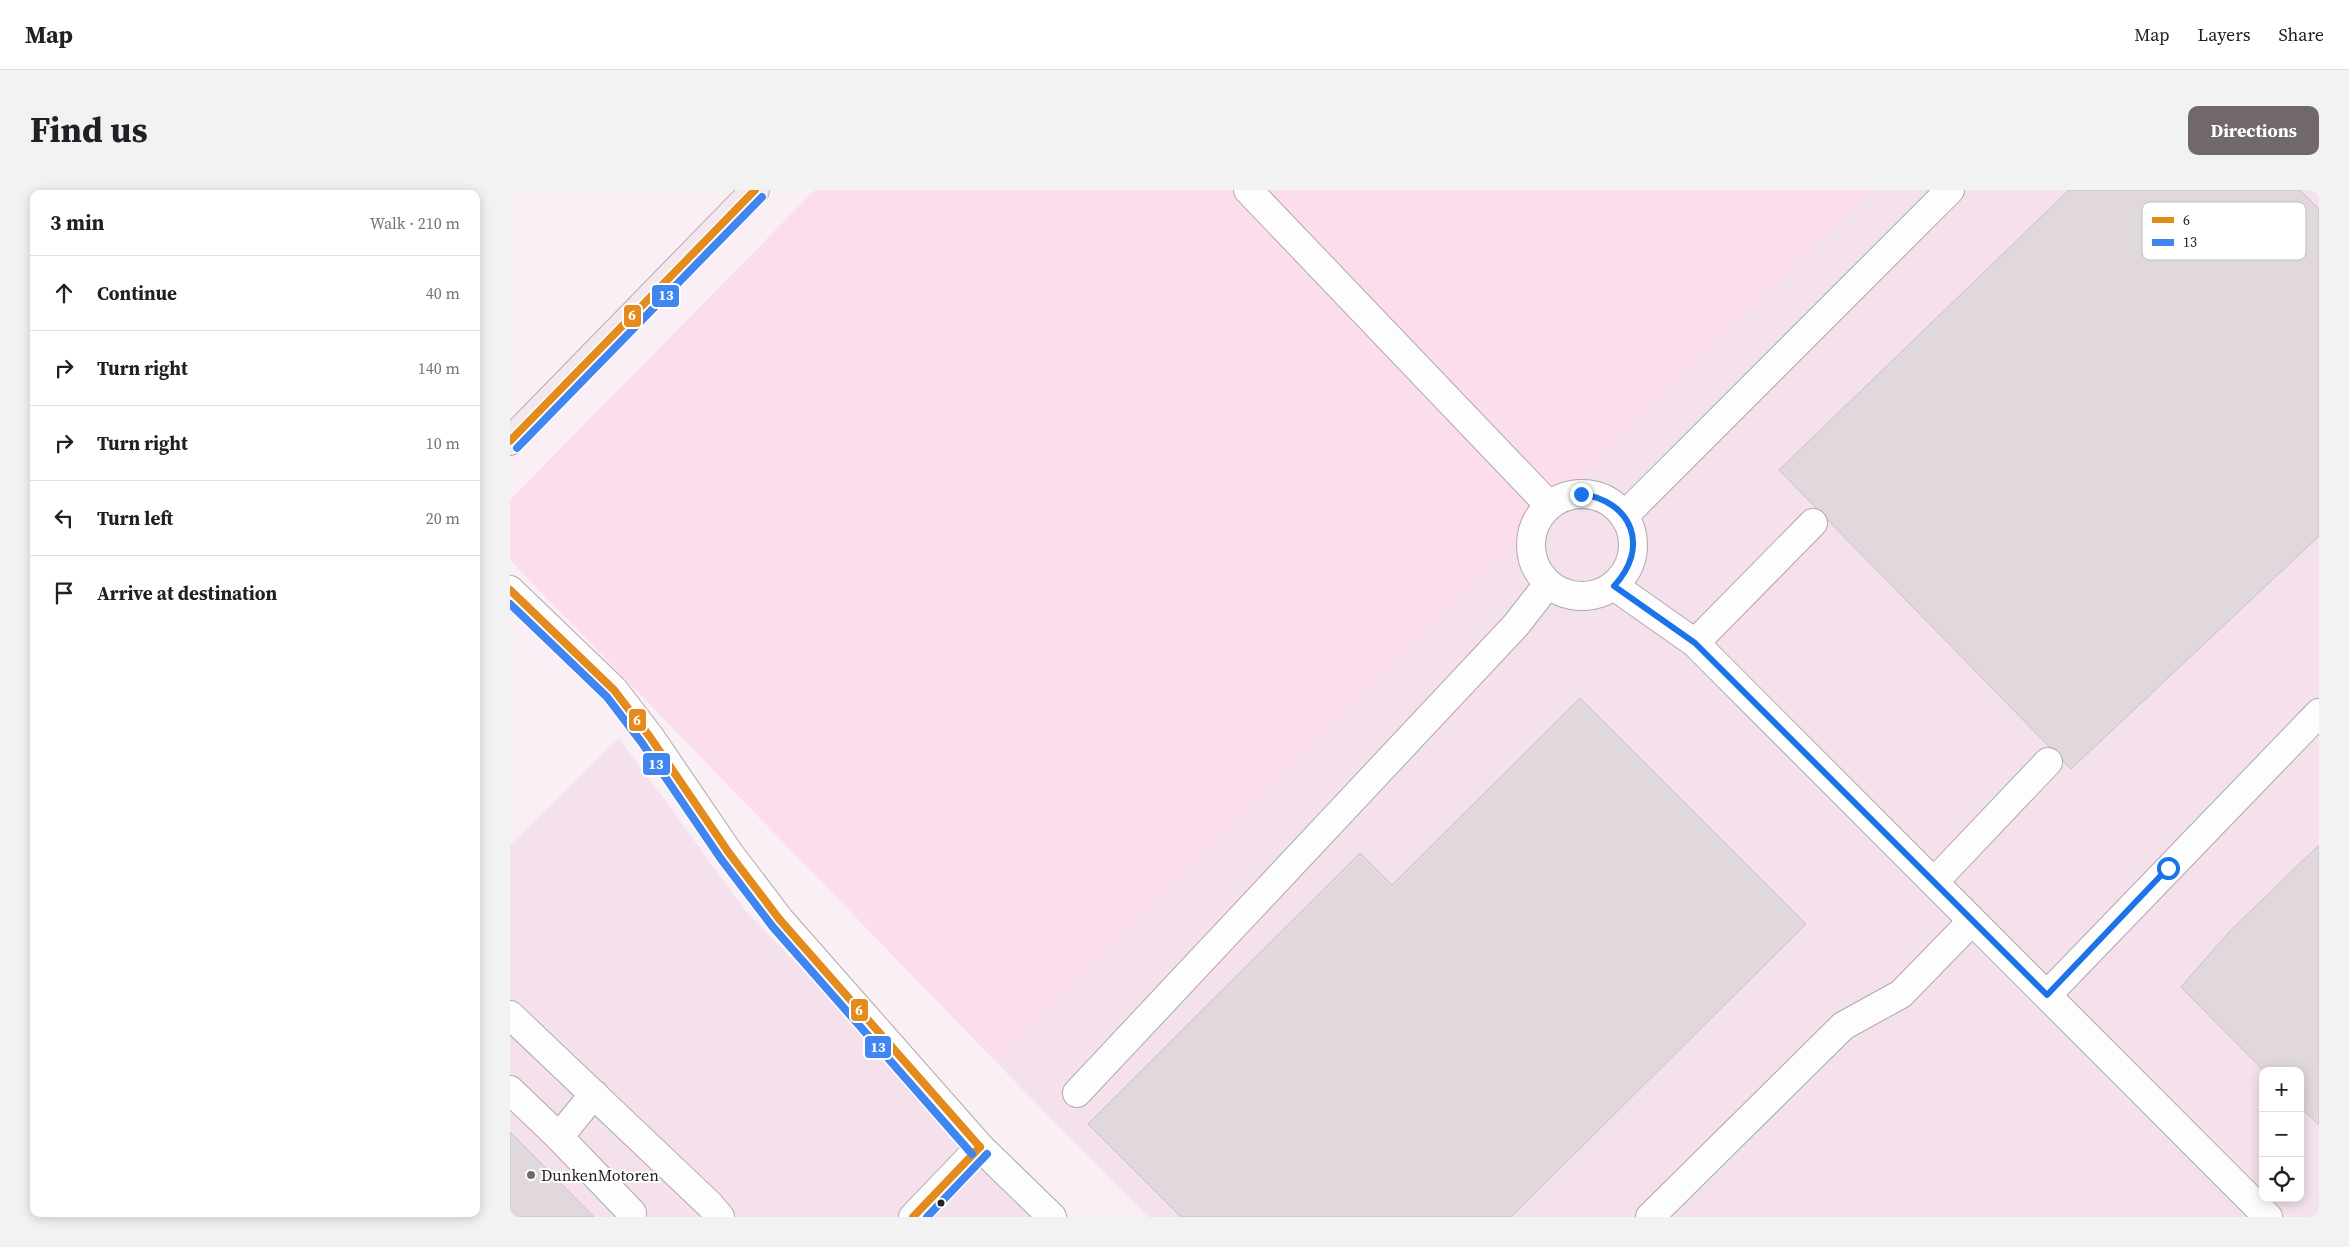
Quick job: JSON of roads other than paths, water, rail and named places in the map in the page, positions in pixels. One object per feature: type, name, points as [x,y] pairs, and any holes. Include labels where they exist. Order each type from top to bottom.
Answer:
[{"type":"main road","points":[[510,441],[755,190]]},
{"type":"lane","points":[[1248,190],[1549,505]]},
{"type":"lane","points":[[1624,516],[1950,190]]},
{"type":"lane","points":[[1581,494],[1598,496],[1612,504],[1624,516],[1631,530],[1634,545],[1631,561],[1624,575],[1614,586],[1588,597],[1573,596],[1560,592],[1548,584],[1538,573],[1532,559],[1530,544],[1532,530],[1539,516],[1549,505],[1564,497],[1581,494]]},
{"type":"lane","points":[[1695,643],[1812,523]]},
{"type":"lane","points":[[1076,1093],[1516,625],[1548,584]]},
{"type":"lane","points":[[1614,586],[1695,643],[2268,1217]]},
{"type":"lane","points":[[510,590],[614,690],[650,737],[728,853],[780,920],[980,1147],[1052,1217]]},
{"type":"lane","points":[[2047,995],[2319,713]]},
{"type":"lane","points":[[1934,882],[2048,762]]},
{"type":"lane","points":[[1650,1217],[1843,1026],[1901,994],[1972,921]]},
{"type":"lane","points":[[510,1015],[710,1205],[720,1217]]},
{"type":"lane","points":[[510,1090],[559,1136],[632,1213]]},
{"type":"lane","points":[[559,1136],[594,1094]]},
{"type":"lane","points":[[913,1217],[980,1147]]},
{"type":"place","name":"DunkenMotoren","points":[[531,1175]]}]
